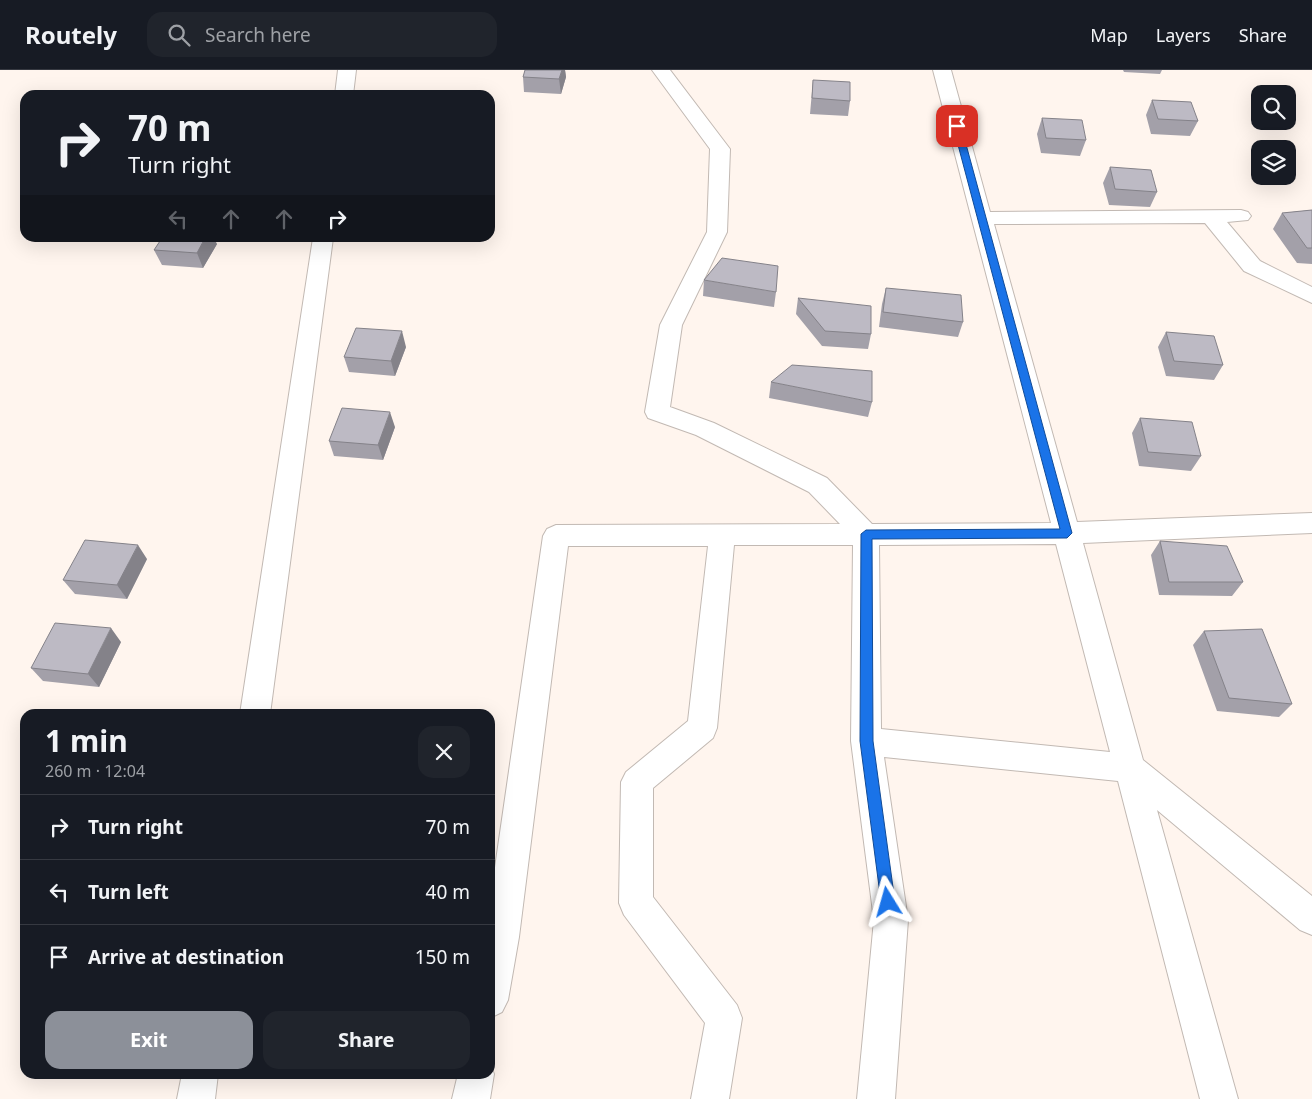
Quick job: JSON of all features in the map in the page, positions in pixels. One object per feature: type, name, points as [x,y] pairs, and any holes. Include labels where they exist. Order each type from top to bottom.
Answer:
[{"type":"street","points":[[345,90],[347,70]]},
{"type":"street","points":[[661,70],[720,149],[717,232],[671,325],[657,412],[705,429],[818,485],[866,534],[866,741],[891,920],[876,1099]]},
{"type":"street","points":[[942,70],[1219,1099]]},
{"type":"street","points":[[1211,216],[1252,266],[1312,296]]},
{"type":"street","points":[[982,218],[1241,216]]},
{"type":"street","points":[[257,709],[322,242]]},
{"type":"street","points":[[495,974],[502,937],[556,536],[1067,533],[1312,523]]},
{"type":"street","points":[[710,1099],[724,1018],[636,903],[637,782],[702,728],[722,535]]},
{"type":"street","points":[[866,741],[1130,768],[1312,918]]},
{"type":"street","points":[[196,1099],[199,1079]]},
{"type":"street","points":[[471,1099],[475,1079]]},
{"type":"building","points":[[525,70],[562,70],[559,79],[523,77]]},
{"type":"building","points":[[813,80],[850,82],[850,101],[812,98]]},
{"type":"building","points":[[1152,100],[1191,102],[1198,121],[1158,119]]},
{"type":"building","points":[[1042,118],[1082,120],[1086,140],[1046,138]]},
{"type":"building","points":[[1110,167],[1151,170],[1157,192],[1115,189]]},
{"type":"building","points":[[1312,210],[1312,248],[1307,248],[1282,213]]},
{"type":"building","points":[[159,242],[203,242],[197,253],[154,250]]},
{"type":"building","points":[[722,258],[778,266],[776,292],[704,280]]},
{"type":"building","points":[[886,288],[961,295],[963,322],[883,312]]},
{"type":"building","points":[[798,298],[871,306],[871,334],[825,331]]},
{"type":"building","points":[[356,328],[402,331],[391,361],[344,357]]},
{"type":"building","points":[[1166,332],[1214,336],[1223,365],[1174,361]]},
{"type":"building","points":[[792,365],[872,371],[872,402],[771,382]]},
{"type":"building","points":[[342,408],[390,412],[378,445],[329,441]]},
{"type":"building","points":[[1140,418],[1192,422],[1201,456],[1148,452]]},
{"type":"building","points":[[85,540],[138,545],[117,585],[63,580]]},
{"type":"building","points":[[1160,541],[1227,546],[1243,582],[1169,582]]},
{"type":"building","points":[[55,623],[111,628],[88,674],[31,668]]},
{"type":"building","points":[[1262,629],[1292,704],[1229,698],[1204,631]]},
{"type":"route","points":[[888,902],[866,741],[868,657],[866,534],[1067,533],[957,126]]}]
